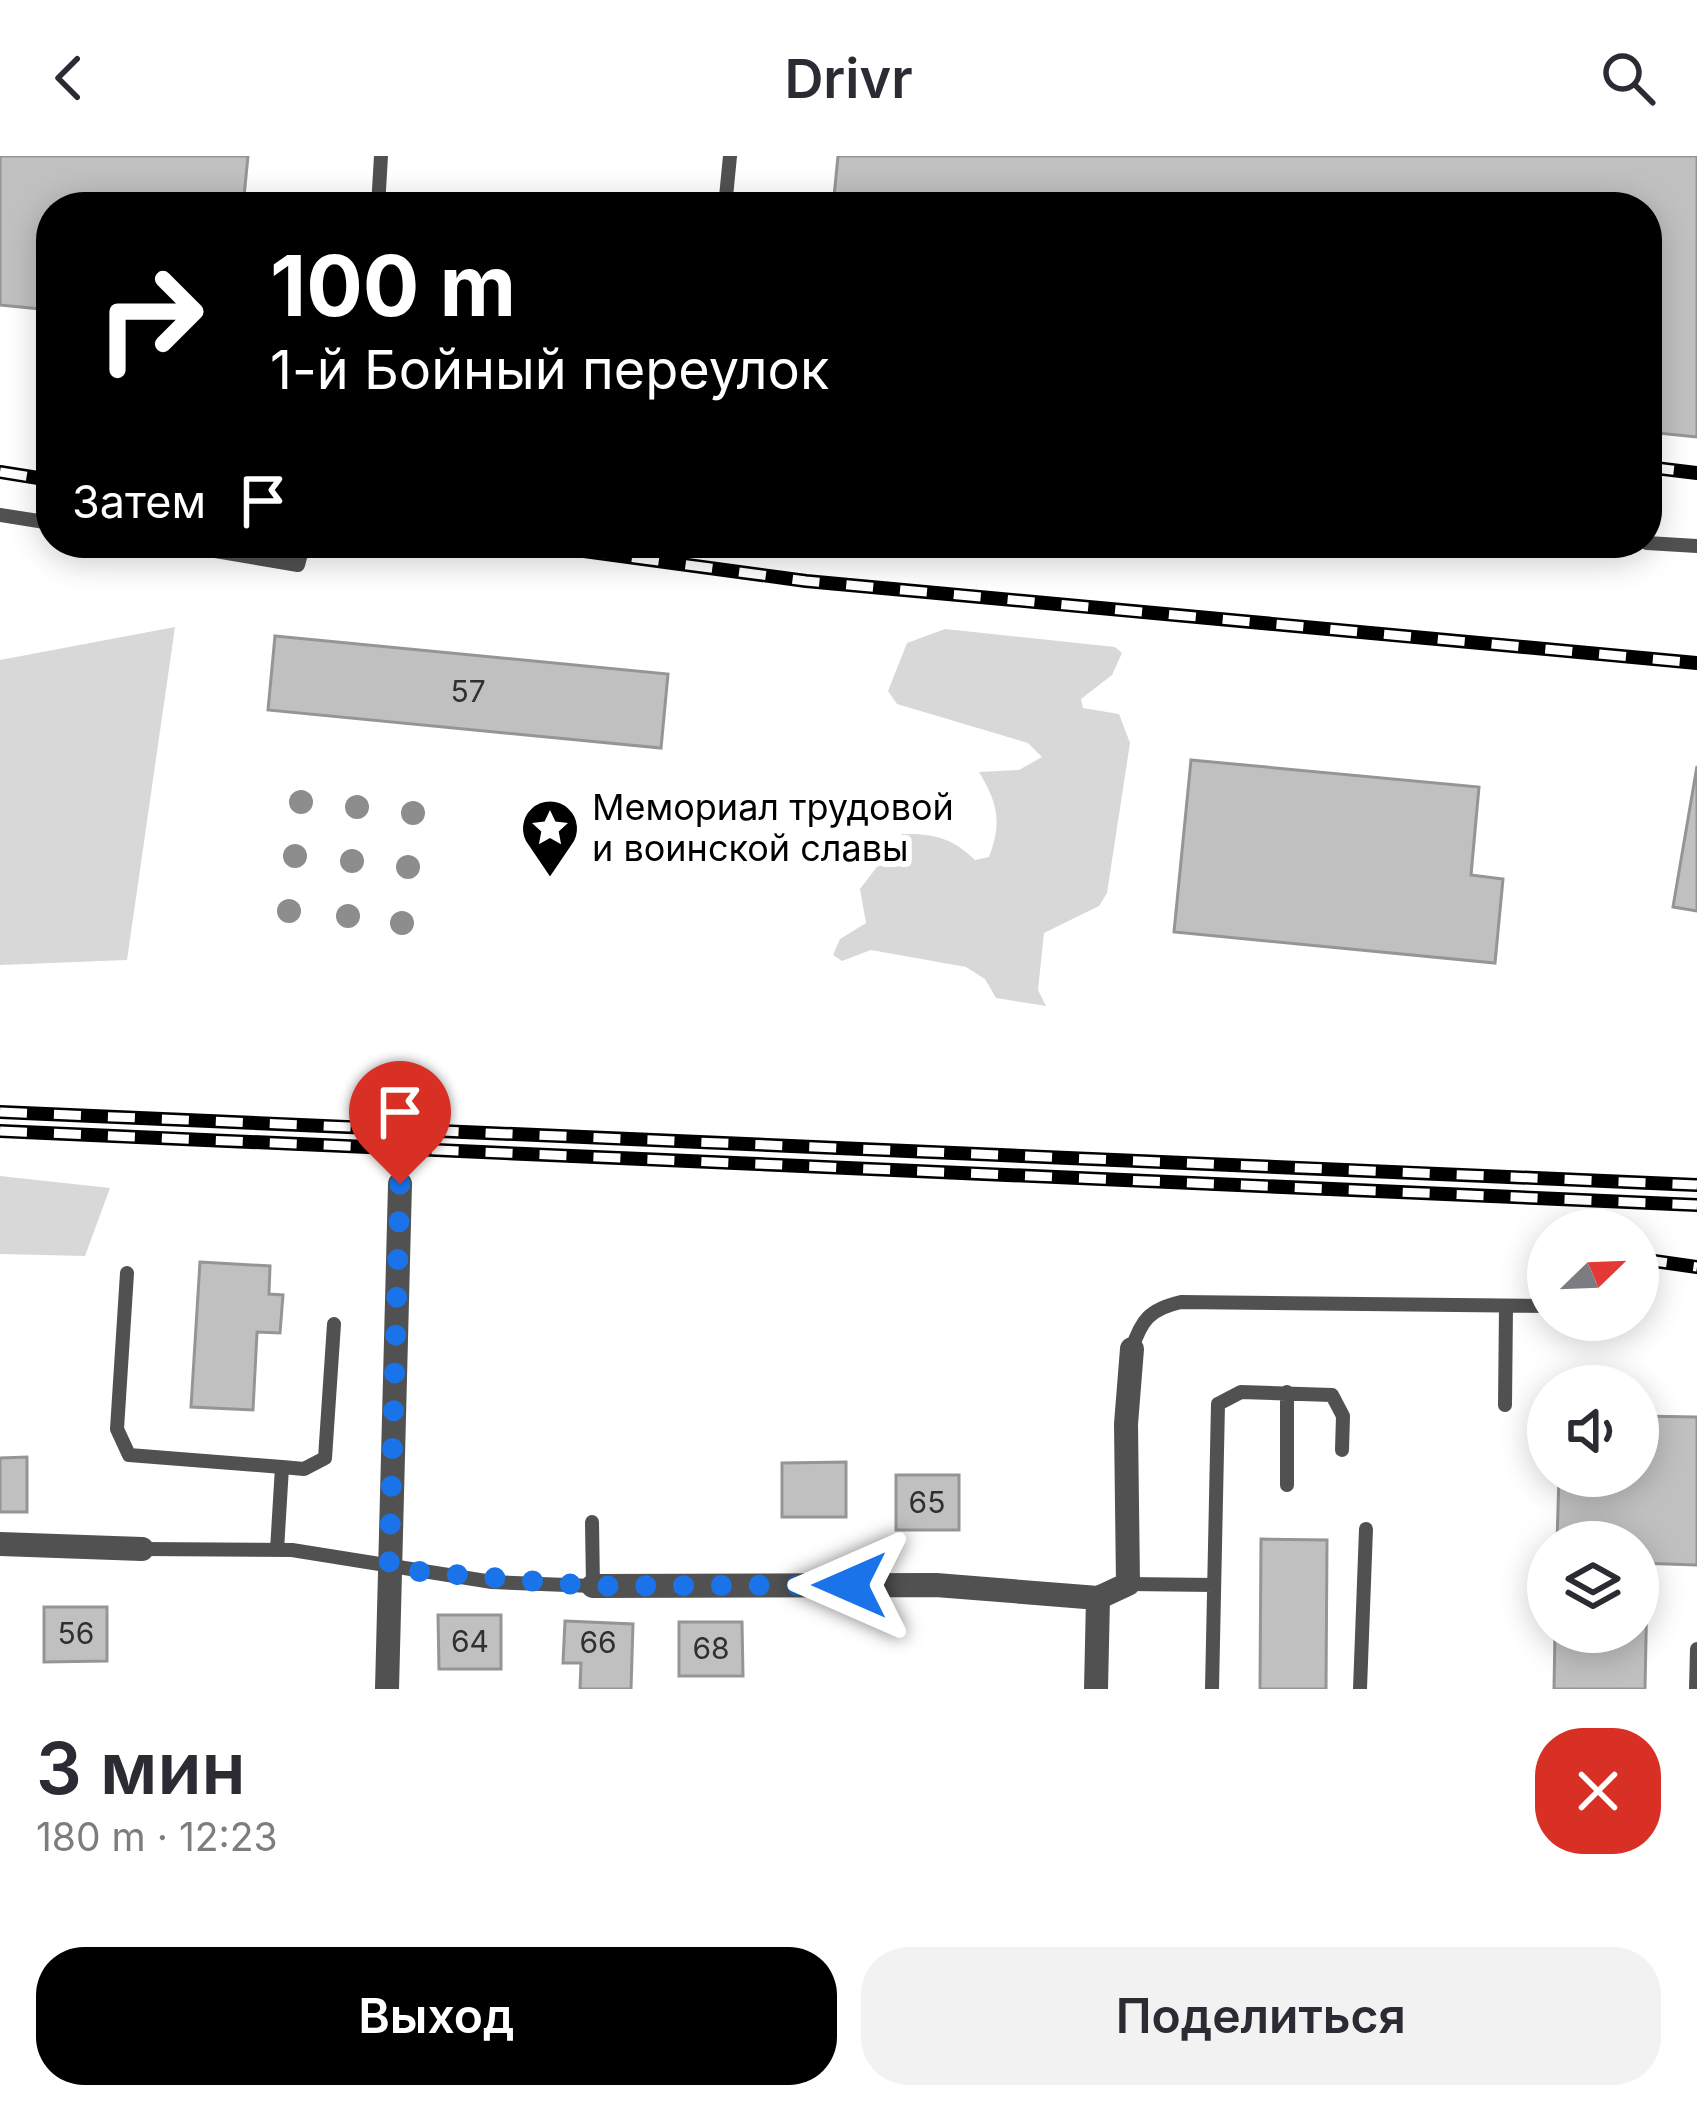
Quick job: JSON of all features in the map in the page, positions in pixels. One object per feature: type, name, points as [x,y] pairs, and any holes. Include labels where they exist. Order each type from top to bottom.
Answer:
[{"type":"street","points":[[387,1689],[400,1184]]},
{"type":"street","points":[[593,1586],[936,1585],[1098,1598],[1128,1584],[1126,1424],[1132,1349]]},
{"type":"street","points":[[0,1544],[142,1549]]},
{"type":"street","points":[[1096,1689],[1098,1598]]},
{"type":"lane","points":[[379,192],[381,156]]},
{"type":"lane","points":[[726,192],[730,156]]},
{"type":"lane","points":[[0,515],[36,521]]},
{"type":"lane","points":[[1662,544],[1697,547]]},
{"type":"lane","points":[[257,558],[298,565],[300,558]]},
{"type":"lane","points":[[127,1273],[117,1429],[129,1455],[304,1468],[325,1458],[334,1324]]},
{"type":"lane","points":[[1132,1349],[1141,1321],[1160,1307],[1180,1302],[1527,1306]]},
{"type":"lane","points":[[1505,1405],[1506,1306]]},
{"type":"lane","points":[[1212,1689],[1218,1404],[1241,1392],[1322,1393],[1340,1402],[1342,1450]]},
{"type":"lane","points":[[1287,1393],[1287,1486]]},
{"type":"lane","points":[[277,1550],[282,1467]]},
{"type":"lane","points":[[142,1549],[277,1550],[389,1569],[593,1586],[592,1522]]},
{"type":"lane","points":[[1360,1689],[1366,1529]]},
{"type":"lane","points":[[1128,1584],[1214,1585]]},
{"type":"lane","points":[[1696,1689],[1697,1649]]},
{"type":"shaded area","points":[[175,627],[127,960],[0,965],[0,660]]},
{"type":"shaded area","points":[[945,629],[1115,647],[1122,653],[1112,675],[1081,699],[1083,708],[1119,714],[1130,743],[1107,893],[1099,906],[1044,933],[1038,990],[1046,1006],[996,998],[985,979],[966,967],[871,950],[842,961],[833,955],[840,939],[866,923],[860,889],[902,834],[942,838],[975,860],[989,857],[996,813],[979,772],[1019,770],[1042,757],[1028,743],[897,704],[888,691],[907,643]]},
{"type":"shaded area","points":[[0,1176],[110,1188],[85,1256],[0,1254]]},
{"type":"building","points":[[0,156],[248,156],[244,192],[36,192],[36,309],[0,305]]},
{"type":"building","points":[[838,156],[1697,156],[1697,437],[1662,434],[1662,192],[834,192]]},
{"type":"building","points":[[275,636],[668,674],[661,748],[268,710]]},
{"type":"building","points":[[1191,760],[1479,787],[1471,875],[1503,879],[1495,963],[1174,932]]},
{"type":"building","points":[[1697,766],[1697,911],[1673,907]]},
{"type":"building","points":[[200,1262],[270,1266],[269,1294],[283,1295],[280,1333],[257,1332],[253,1410],[191,1407]]},
{"type":"building","points":[[1659,1416],[1697,1417],[1697,1565],[1659,1564],[1659,1521],[1558,1521],[1558,1497],[1659,1497]]},
{"type":"building","points":[[27,1457],[27,1512],[0,1512],[0,1458]]},
{"type":"building","points":[[846,1462],[846,1517],[782,1517],[782,1463]]},
{"type":"building","points":[[896,1475],[959,1475],[959,1530],[896,1530]]},
{"type":"building","points":[[1261,1539],[1327,1540],[1326,1689],[1260,1689]]},
{"type":"building","points":[[44,1607],[107,1607],[107,1661],[44,1662]]},
{"type":"building","points":[[438,1615],[501,1615],[501,1669],[439,1669]]},
{"type":"building","points":[[565,1621],[633,1624],[631,1689],[580,1689],[581,1663],[563,1663]]},
{"type":"building","points":[[679,1622],[742,1622],[743,1676],[679,1676]]},
{"type":"building","points":[[1555,1653],[1646,1653],[1645,1689],[1554,1689]]},
{"type":"railway","points":[[1662,469],[1697,473]]},
{"type":"railway","points":[[0,472],[36,478]]},
{"type":"railway","points":[[636,558],[806,581],[1697,663]]},
{"type":"railway","points":[[0,1112],[1697,1185]]},
{"type":"railway","points":[[0,1131],[1697,1205]]},
{"type":"railway","points":[[1659,1262],[1697,1267]]},
{"type":"place","name":"Мемориал трудовой и воинской славы","points":[[550,879]]},
{"type":"route","points":[[400,1184],[389,1569],[492,1582],[593,1586],[850,1585]]}]
